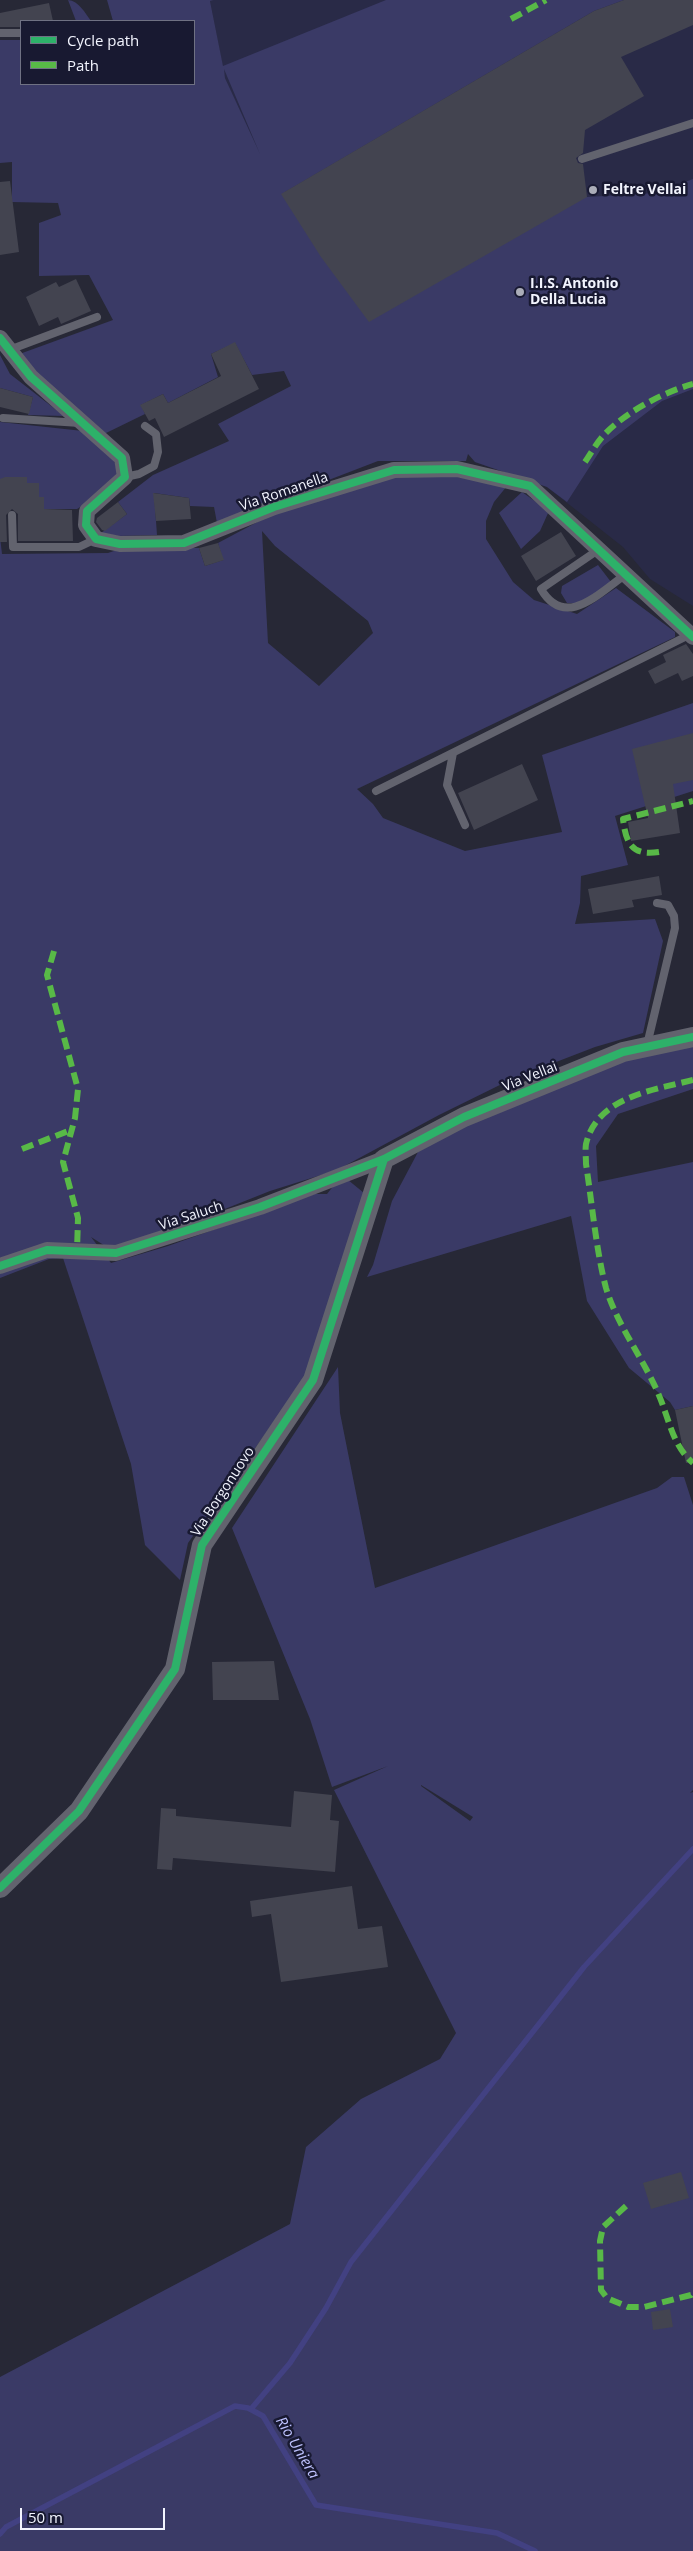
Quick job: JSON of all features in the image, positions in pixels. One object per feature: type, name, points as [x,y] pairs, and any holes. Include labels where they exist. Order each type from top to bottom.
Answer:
[{"type":"street","points":[[4,344],[31,377],[122,458],[124,477],[87,511],[86,525],[96,539]]},
{"type":"street","name":"Via Romanella","points":[[96,539],[120,544],[184,542],[274,507],[394,470],[457,469],[530,486],[691,636]]},
{"type":"street","name":"Via Vellai","points":[[384,1159],[464,1117],[623,1052],[647,1045],[693,1037]]},
{"type":"street","name":"Via Saluch","points":[[0,1266],[47,1250],[116,1253],[260,1206],[384,1159]]},
{"type":"street","name":"Via Borgonuovo","points":[[0,1888],[79,1811],[175,1668],[202,1545],[312,1380],[384,1159]]},
{"type":"lane","points":[[0,33],[20,33]]},
{"type":"lane","points":[[582,159],[693,123]]},
{"type":"lane","points":[[4,344],[97,317]]},
{"type":"lane","points":[[3,418],[82,424]]},
{"type":"lane","points":[[124,477],[139,474],[154,466],[158,452],[156,434],[145,426]]},
{"type":"lane","points":[[12,515],[13,547],[79,547],[96,539]]},
{"type":"lane","points":[[598,550],[541,589],[546,598],[560,607],[578,608],[625,575]]},
{"type":"lane","name":"Via Romanella","points":[[376,791],[691,636]]},
{"type":"lane","points":[[453,753],[447,785],[465,825]]},
{"type":"lane","points":[[647,1045],[675,928],[674,916],[668,905],[658,903]]},
{"type":"shaded area","points":[[68,0],[79,5],[90,20],[76,20]]},
{"type":"shaded area","points":[[107,0],[214,0],[210,1],[223,66],[386,0],[624,0],[594,11],[285,192],[587,197],[656,193],[693,179],[693,389],[662,401],[603,446],[567,502],[547,487],[475,462],[468,454],[466,461],[378,461],[217,523],[214,507],[190,506],[189,498],[154,493],[157,535],[117,536],[101,533],[127,514],[118,502],[153,475],[229,441],[218,424],[291,386],[284,371],[252,375],[235,343],[211,354],[218,377],[168,403],[163,394],[141,405],[145,414],[104,434],[14,356],[113,320],[89,275],[39,276],[39,223],[61,215],[58,203],[12,202],[12,162],[0,163],[0,40],[20,40],[20,85],[195,85],[195,20],[113,20]],"holes":[[[224,69],[260,154],[225,78]]]},
{"type":"shaded area","name":"I.I.S. Antonio Della Lucia","points":[[693,0],[693,606],[650,579],[623,547],[547,487],[475,462],[324,262],[262,165],[225,78],[210,1]]},
{"type":"shaded area","points":[[0,355],[10,374],[64,416],[28,415],[33,397],[0,388]]},
{"type":"shaded area","points":[[0,422],[83,431],[114,460],[119,477],[109,489],[77,509],[44,509],[44,497],[39,497],[39,483],[27,483],[27,477],[5,477],[4,515],[0,530]]},
{"type":"shaded area","points":[[396,473],[458,477],[507,486],[494,502],[486,521],[486,539],[513,582],[534,600],[577,614],[616,588],[675,632],[675,637],[357,789],[373,804],[383,818],[465,851],[562,832],[542,755],[693,703],[693,791],[615,816],[628,865],[581,876],[580,903],[575,924],[655,919],[663,941],[643,1033],[595,1047],[512,1079],[439,1115],[337,1170],[270,1191],[147,1240],[110,1249],[91,1237],[111,1263],[168,1246],[314,1194],[327,1194],[342,1175],[364,1193],[304,1379],[188,1543],[180,1580],[145,1545],[131,1464],[63,1258],[49,1259],[0,1278],[0,537],[2,554],[108,553],[123,548],[199,548],[205,566],[223,560],[218,543],[278,511]],"holes":[[[262,531],[275,546],[368,621],[373,633],[319,686],[268,643]]]},
{"type":"shaded area","points":[[522,492],[549,511],[540,531],[521,549],[499,513]]},
{"type":"shaded area","points":[[598,565],[611,582],[580,604],[567,603],[561,593],[562,586]]},
{"type":"shaded area","points":[[693,1044],[693,1089],[618,1114],[596,1146],[598,1182],[693,1162],[693,1406],[675,1410],[670,1402],[629,1368],[587,1301],[571,1216],[367,1277],[373,1265],[392,1201],[418,1152],[465,1124],[642,1053]]},
{"type":"shaded area","points":[[338,1367],[340,1413],[375,1588],[657,1488],[672,1477],[684,1477],[693,1505],[693,1790],[690,1793],[693,1792],[693,2551],[0,2551],[0,2377],[290,2224],[306,2147],[361,2099],[440,2059],[456,2033],[334,1790],[388,1766],[332,1787],[310,1719],[232,1528]],"holes":[[[421,1785],[473,1817],[470,1821]]]},
{"type":"building","points":[[624,0],[693,0],[693,25],[621,57],[644,96],[585,130],[583,153],[576,158],[578,163],[583,164],[587,197],[369,322],[321,257],[281,194],[594,11]]},
{"type":"building","points":[[49,3],[53,20],[20,20],[20,27],[0,27],[0,13]]},
{"type":"building","points":[[10,181],[19,252],[0,255],[0,182]]},
{"type":"building","points":[[76,279],[91,311],[61,324],[58,317],[39,326],[26,297],[56,282],[59,287]]},
{"type":"building","points":[[235,342],[259,389],[164,437],[155,418],[149,421],[140,405],[163,394],[168,403],[221,376],[211,354]]},
{"type":"building","points":[[0,388],[33,397],[29,414],[0,407]]},
{"type":"building","points":[[5,477],[27,477],[27,483],[39,483],[39,497],[44,497],[44,509],[72,510],[73,541],[18,541],[18,514],[12,509],[6,515],[7,542],[0,542],[0,479]]},
{"type":"building","points":[[153,493],[189,498],[191,519],[156,521]]},
{"type":"building","points":[[118,502],[127,514],[105,531],[102,530],[96,522],[97,518]]},
{"type":"building","points":[[561,532],[576,556],[536,581],[521,556]]},
{"type":"building","points":[[218,543],[224,560],[205,566],[199,548]]},
{"type":"building","points":[[686,644],[693,654],[693,676],[682,681],[678,673],[655,684],[648,671],[666,662],[663,655]]},
{"type":"building","points":[[693,733],[693,780],[673,784],[680,833],[631,841],[628,822],[648,818],[632,749]]},
{"type":"building","points":[[522,764],[538,800],[474,830],[458,793]]},
{"type":"building","points":[[659,876],[662,895],[632,900],[634,907],[593,914],[588,889]]},
{"type":"building","points":[[693,1406],[693,1462],[686,1463],[675,1410]]},
{"type":"building","points":[[274,1661],[279,1700],[213,1700],[212,1662]]},
{"type":"building","points":[[294,1791],[332,1795],[330,1820],[339,1821],[335,1872],[173,1858],[172,1870],[157,1869],[161,1808],[176,1809],[176,1816],[291,1827]]},
{"type":"building","points":[[352,1886],[358,1929],[382,1926],[388,1967],[281,1982],[271,1914],[252,1917],[250,1901]]},
{"type":"building","points":[[681,2172],[689,2198],[651,2209],[643,2183]]},
{"type":"building","points":[[670,2309],[673,2327],[653,2330],[651,2312]]},
{"type":"waterway","points":[[251,2409],[290,2363],[326,2308],[351,2262],[584,1967],[693,1849]]},
{"type":"waterway","name":"Rio Uniera","points":[[0,2534],[6,2527],[235,2406],[248,2408],[263,2416],[316,2505],[497,2533],[535,2551]]},
{"type":"marked path","points":[[511,19],[546,0]]},
{"type":"marked path","points":[[585,462],[603,436],[622,419],[645,404],[669,392],[693,384]]},
{"type":"marked path","points":[[659,852],[642,852],[632,846],[626,835],[623,819],[693,801]]},
{"type":"marked path","points":[[54,951],[47,975],[78,1089],[75,1118],[63,1162],[78,1218],[77,1251]]},
{"type":"marked path","points":[[693,1080],[644,1092],[614,1106],[592,1128],[586,1144],[586,1164],[597,1242],[606,1288],[623,1328],[658,1393],[676,1440],[680,1448],[693,1463]]},
{"type":"marked path","points":[[22,1149],[71,1130]]},
{"type":"marked path","points":[[626,2206],[603,2227],[600,2241],[601,2290],[607,2298],[628,2307],[644,2307],[691,2295],[693,2292]]},
{"type":"cycle path","points":[[0,338],[31,377],[122,458],[125,477],[87,511],[86,525],[96,539],[120,544],[184,543],[274,507],[394,470],[457,469],[530,486],[693,637]]},
{"type":"cycle path","points":[[0,1266],[47,1250],[116,1253],[260,1207],[384,1159],[464,1117],[623,1052],[693,1037]]},
{"type":"cycle path","points":[[0,1888],[79,1811],[175,1669],[202,1545],[313,1380],[384,1159]]},
{"type":"place","name":"Feltre Vellai","points":[[593,190]]},
{"type":"place","name":"I.I.S. Antonio Della Lucia","points":[[520,292]]}]
